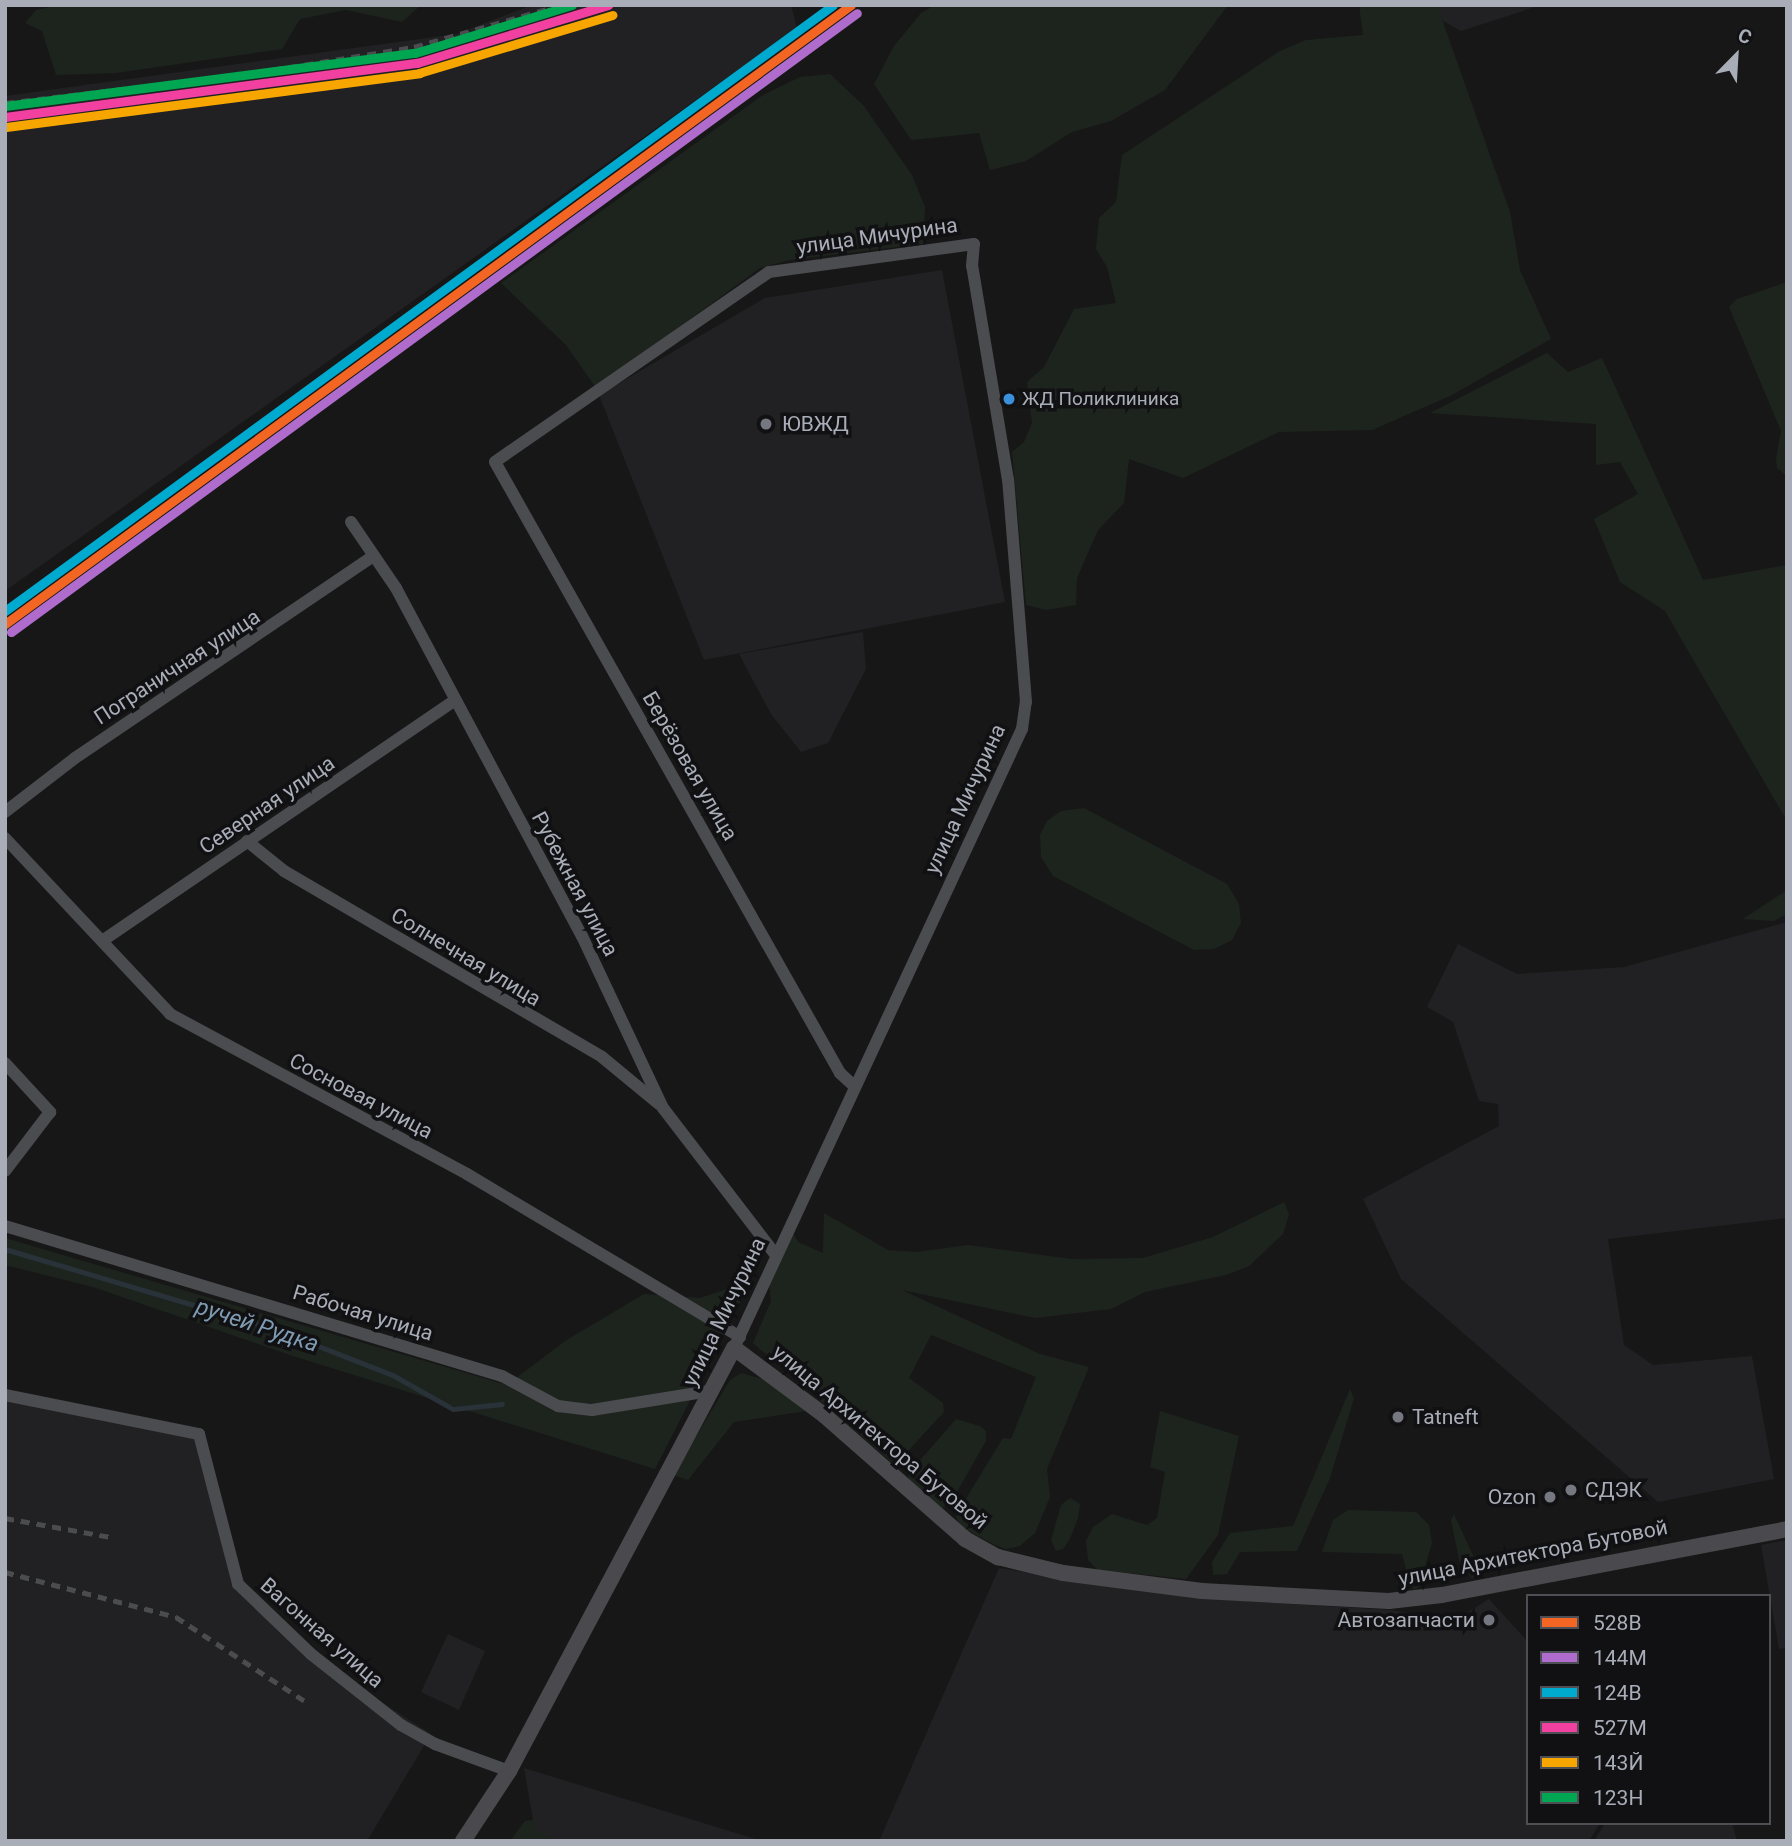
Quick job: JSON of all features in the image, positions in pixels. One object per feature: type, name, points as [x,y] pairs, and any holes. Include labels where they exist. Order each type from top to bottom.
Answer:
[{"type":"main road","name":"улица Мичурина","points":[[463,1841],[509,1771],[709,1391],[737,1343]]},
{"type":"main road","name":"улица Архитектора Бутовой","points":[[737,1343],[824,1415],[965,1539],[998,1557],[1063,1573],[1202,1591],[1389,1601],[1442,1595],[1787,1529]]},
{"type":"street","name":"улица Мичурина","points":[[495,462],[769,272],[974,244],[972,266],[1008,480],[1026,702],[1022,729],[737,1343]]},
{"type":"street","name":"Берёзовая улица","points":[[495,462],[840,1073],[854,1086]]},
{"type":"street","name":"Рубежная улица","points":[[351,522],[372,557],[396,588],[453,702],[583,936],[663,1108],[776,1255]]},
{"type":"street","name":"Пограничная улица","points":[[5,812],[75,758],[372,557]]},
{"type":"street","name":"Северная улица","points":[[102,941],[453,702]]},
{"type":"street","name":"Сосновая улица","points":[[5,838],[170,1014],[467,1174],[737,1343]]},
{"type":"street","name":"Солнечная улица","points":[[247,841],[284,871],[602,1057],[663,1108]]},
{"type":"street","points":[[5,1063],[50,1112],[5,1171]]},
{"type":"street","name":"Рабочая улица","points":[[5,1226],[502,1376],[558,1406],[593,1410],[709,1391]]},
{"type":"street","name":"Вагонная улица","points":[[5,1395],[199,1434],[238,1584],[311,1654],[401,1725],[435,1744],[509,1771]]},
{"type":"shaded area","points":[[59,5],[421,5],[402,22],[346,10],[300,19],[282,49],[116,73],[56,75],[42,31],[25,23],[36,10]]},
{"type":"shaded area","points":[[532,5],[791,5],[797,28],[5,591],[5,96],[456,34]]},
{"type":"shaded area","points":[[935,5],[1228,5],[1165,90],[1111,121],[1072,132],[1026,161],[990,170],[979,133],[911,140],[874,84],[894,46],[921,13]]},
{"type":"shaded area","points":[[1359,5],[1437,5],[1510,212],[1520,270],[1551,339],[1450,396],[1372,430],[1279,432],[1183,478],[1129,459],[1124,503],[1098,530],[1077,578],[1076,605],[1046,610],[1026,605],[1012,452],[1024,442],[1032,423],[1027,382],[1044,367],[1074,309],[1116,303],[1107,267],[1096,249],[1099,218],[1116,202],[1122,155],[1280,51],[1306,40],[1363,35]]},
{"type":"shaded area","points":[[1415,5],[1541,5],[1461,31]]},
{"type":"shaded area","points":[[830,74],[863,105],[912,175],[925,207],[923,244],[789,260],[760,268],[596,388],[566,345],[501,283],[763,95],[800,77]]},
{"type":"shaded area","points":[[942,270],[1005,602],[704,660],[599,395],[765,298]]},
{"type":"shaded area","points":[[1787,282],[1787,476],[1777,468],[1781,431],[1729,307],[1737,299]]},
{"type":"shaded area","points":[[1547,353],[1568,372],[1602,358],[1703,580],[1787,565],[1787,821],[1665,611],[1620,582],[1594,519],[1638,494],[1620,462],[1596,465],[1596,424],[1430,413]]},
{"type":"shaded area","points":[[863,632],[866,669],[828,743],[801,752],[771,714],[739,654]]},
{"type":"shaded area","points":[[1084,808],[1227,884],[1239,904],[1241,923],[1232,940],[1214,949],[1194,950],[1053,876],[1041,857],[1040,835],[1047,821],[1061,811]]},
{"type":"shaded area","points":[[1787,890],[1787,914],[1774,921],[1743,919]]},
{"type":"shaded area","points":[[1787,922],[1787,1218],[1608,1239],[1624,1345],[1653,1365],[1752,1356],[1774,1479],[1658,1502],[1401,1279],[1363,1199],[1499,1126],[1498,1104],[1479,1101],[1453,1022],[1427,1007],[1458,944],[1517,974],[1624,967]]},
{"type":"shaded area","points":[[1284,1202],[1289,1214],[1283,1234],[1249,1266],[1226,1275],[1145,1292],[1111,1309],[1035,1318],[902,1290],[1040,1354],[1089,1367],[1047,1469],[1050,1497],[1035,1533],[1020,1546],[1005,1549],[995,1545],[959,1526],[956,1515],[1003,1438],[1011,1439],[1036,1377],[931,1335],[909,1378],[943,1403],[944,1412],[895,1465],[753,1343],[771,1301],[769,1284],[792,1231],[798,1242],[823,1253],[824,1213],[888,1250],[916,1252],[968,1245],[1071,1259],[1143,1258],[1213,1237]]},
{"type":"shaded area","points":[[5,1238],[507,1385],[565,1341],[644,1294],[700,1298],[751,1281],[655,1469],[293,1356],[93,1287],[5,1265]]},
{"type":"shaded area","points":[[741,1373],[766,1380],[806,1411],[734,1422],[688,1480],[673,1475],[730,1380]]},
{"type":"shaded area","points":[[1350,1389],[1354,1398],[1330,1478],[1297,1551],[1240,1552],[1227,1574],[1213,1575],[1212,1562],[1230,1533],[1293,1526]]},
{"type":"shaded area","points":[[5,1395],[198,1435],[237,1585],[309,1655],[431,1734],[367,1841],[5,1841]]},
{"type":"shaded area","points":[[1160,1411],[1239,1436],[1218,1535],[1186,1579],[1098,1570],[1088,1560],[1086,1541],[1093,1527],[1112,1514],[1147,1525],[1157,1518],[1165,1472],[1150,1467]]},
{"type":"shaded area","points":[[956,1419],[980,1426],[986,1431],[986,1441],[954,1497],[942,1509],[909,1481],[908,1474]]},
{"type":"shaded area","points":[[1070,1498],[1080,1504],[1078,1518],[1070,1539],[1063,1549],[1056,1551],[1051,1540],[1061,1505]]},
{"type":"shaded area","points":[[1348,1510],[1416,1512],[1429,1525],[1432,1543],[1419,1587],[1414,1590],[1410,1585],[1402,1554],[1322,1552],[1333,1520]]},
{"type":"shaded area","points":[[1454,1514],[1477,1564],[1478,1575],[1472,1578],[1460,1564],[1451,1520]]},
{"type":"shaded area","points":[[1787,1540],[1787,1648],[1779,1649],[1761,1545]]},
{"type":"shaded area","points":[[999,1568],[1193,1598],[1391,1610],[1455,1620],[1489,1599],[1526,1640],[1526,1825],[1599,1825],[1589,1841],[879,1841]]},
{"type":"shaded area","points":[[448,1634],[485,1651],[459,1710],[421,1692]]},
{"type":"shaded area","points":[[524,1768],[762,1841],[528,1841],[535,1831]]},
{"type":"shaded area","points":[[534,1820],[536,1831],[558,1841],[510,1841],[525,1821]]},
{"type":"shaded area","points":[[1604,1825],[1733,1825],[1737,1841],[1594,1841]]},
{"type":"waterway","name":"ручей Рудка","points":[[5,1249],[275,1329],[393,1375],[453,1409],[502,1404]]},
{"type":"railway","points":[[5,103],[241,75],[414,47],[560,5]]},
{"type":"railway","points":[[5,1518],[111,1537]]},
{"type":"railway","points":[[5,1572],[176,1617],[308,1703]]},
{"type":"transit line","name":"123Н","points":[[5,106],[415,53],[572,5]]},
{"type":"transit line","name":"527М","points":[[5,117],[417,63],[608,5]]},
{"type":"transit line","name":"124В","points":[[5,611],[833,5]]},
{"type":"transit line","name":"528В","points":[[5,624],[851,5]]},
{"type":"transit line","name":"144М","points":[[11,632],[857,13]]},
{"type":"transit line","name":"143Й","points":[[6,127],[419,73],[612,15]]},
{"type":"place","name":"ЖД Поликлиника","points":[[1009,399]]},
{"type":"place","name":"ЮВЖД","points":[[766,424]]},
{"type":"place","name":"Tatneft","points":[[1398,1417]]},
{"type":"place","name":"СДЭК","points":[[1571,1490]]},
{"type":"place","name":"Ozon","points":[[1550,1497]]},
{"type":"place","name":"Автозапчасти","points":[[1489,1620]]}]
